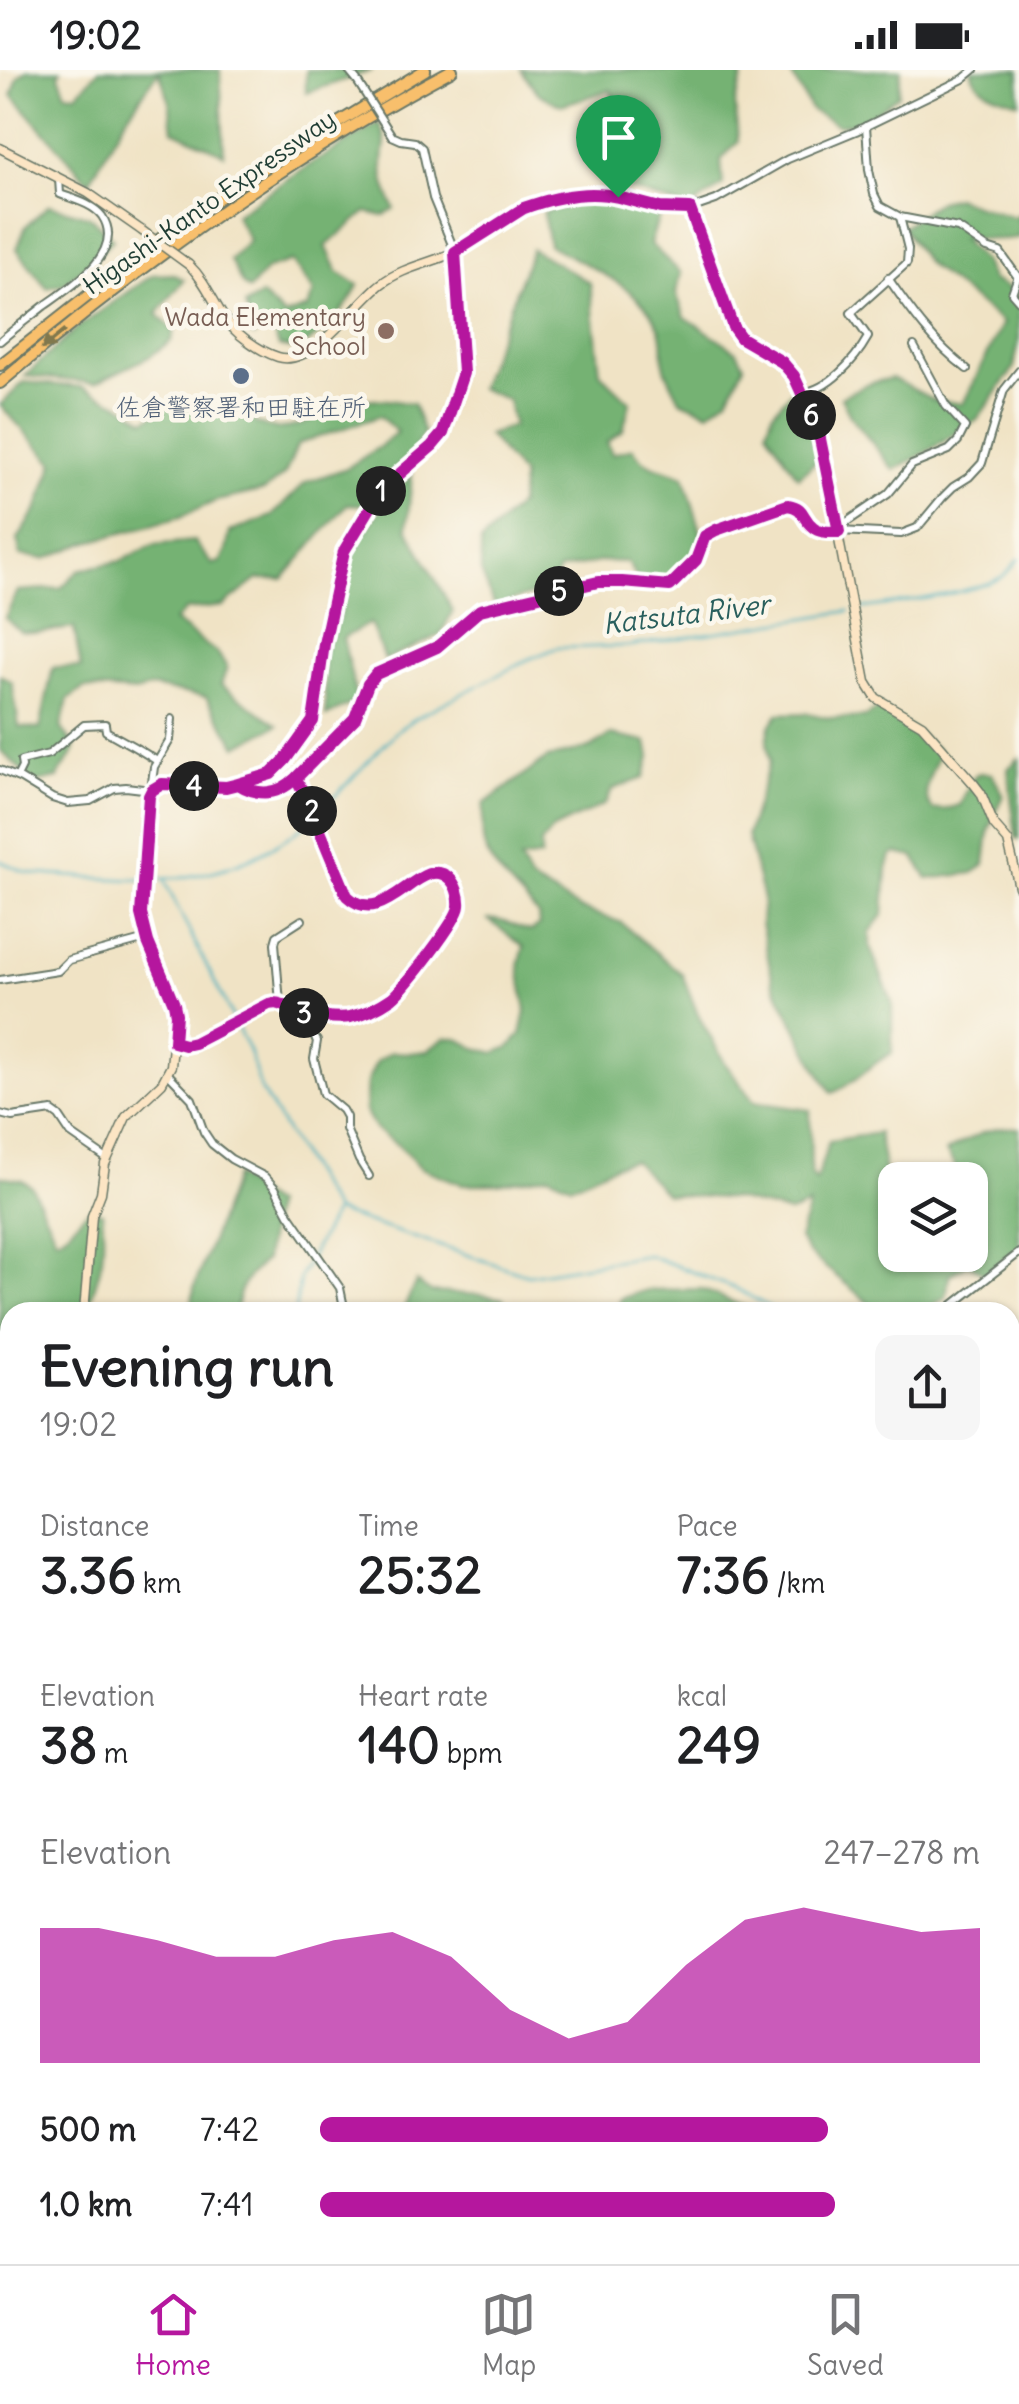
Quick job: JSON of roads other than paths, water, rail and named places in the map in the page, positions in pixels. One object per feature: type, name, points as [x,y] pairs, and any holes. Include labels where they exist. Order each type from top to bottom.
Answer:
[{"type":"highway","name":"Higashi-Kanto Expressway","points":[[0,365],[169,232],[254,174],[425,70]]},
{"type":"highway","name":"Higashi-Kanto Expressway","points":[[0,383],[176,243],[356,125],[452,70]]},
{"type":"street","points":[[0,770],[68,803],[90,801],[114,788],[152,790],[162,784],[226,787],[271,774],[313,721],[344,551],[381,490],[443,433],[463,373],[455,252],[433,198],[422,148],[392,136],[348,70]]},
{"type":"street","points":[[0,148],[88,193],[141,230],[197,272],[225,320],[272,355],[286,359],[308,352],[382,283],[409,268],[455,252],[524,208],[576,194],[600,193],[647,206],[690,209],[716,200],[788,159],[866,126],[974,70]]},
{"type":"street","points":[[866,126],[869,170],[880,206],[900,217],[958,228],[1000,252],[1018,275],[1012,294],[1019,301]]},
{"type":"street","points":[[0,341],[84,277],[102,255],[108,238],[102,216],[84,203],[60,194],[60,178]]},
{"type":"street","points":[[690,209],[733,327],[749,344],[787,366],[820,438],[866,682],[876,698],[930,733],[981,793],[994,825],[1008,842],[1019,886]]},
{"type":"street","points":[[801,393],[820,389],[868,336],[851,313],[907,263],[900,217]]},
{"type":"street","points":[[888,278],[920,325],[967,369]]},
{"type":"street","points":[[838,530],[888,494],[912,465],[949,450],[965,427],[946,406],[914,346]]},
{"type":"street","points":[[238,784],[249,791],[280,790],[355,718],[376,674],[437,647],[480,610],[598,582],[670,586],[696,560],[705,536],[788,505],[801,510],[818,530],[901,534],[918,528],[942,498],[982,463],[1004,390],[1019,371]]},
{"type":"street","points":[[85,1302],[92,1216],[107,1160],[126,1117],[162,1083],[171,1066],[176,1014],[146,939],[141,914],[149,796],[154,767],[170,740],[172,719]]},
{"type":"street","points":[[17,777],[21,760],[49,754],[84,725],[105,724],[110,734],[157,761]]},
{"type":"street","points":[[295,1012],[340,1018],[380,1006],[404,987],[457,916],[460,906],[452,880],[437,872],[426,874],[396,897],[381,903],[352,902],[296,778]]},
{"type":"street","points":[[280,1003],[275,943],[280,932],[302,920]]},
{"type":"street","points":[[0,980],[58,971],[69,960],[146,939]]},
{"type":"street","points":[[174,1042],[194,1043],[269,1004],[286,1004],[316,1041],[314,1059],[323,1094],[346,1117],[358,1160],[369,1176]]},
{"type":"street","points":[[168,1074],[192,1099],[212,1144],[230,1159],[266,1177],[275,1188],[340,1288],[344,1302]]},
{"type":"street","points":[[0,1114],[12,1117],[52,1111],[71,1134],[107,1160]]},
{"type":"street","points":[[957,1302],[1019,1253]]},
{"type":"waterway","name":"Katsuta River","points":[[857,609],[975,588],[1003,576],[1019,559]]},
{"type":"waterway","name":"Katsuta River","points":[[317,815],[399,729],[557,648],[630,646],[849,611]]},
{"type":"waterway","name":"Katsuta River","points":[[0,861],[36,874],[147,880],[180,877],[245,861],[311,820]]},
{"type":"waterway","points":[[164,880],[249,1051],[261,1090],[334,1211],[528,1275],[648,1255],[760,1302]]},
{"type":"waterway","points":[[296,1302],[300,1277],[334,1212]]},
{"type":"place","name":"Wada Elementary School","points":[[386,331]]},
{"type":"place","name":"佐倉警察署和田駐在所","points":[[241,376]]}]
